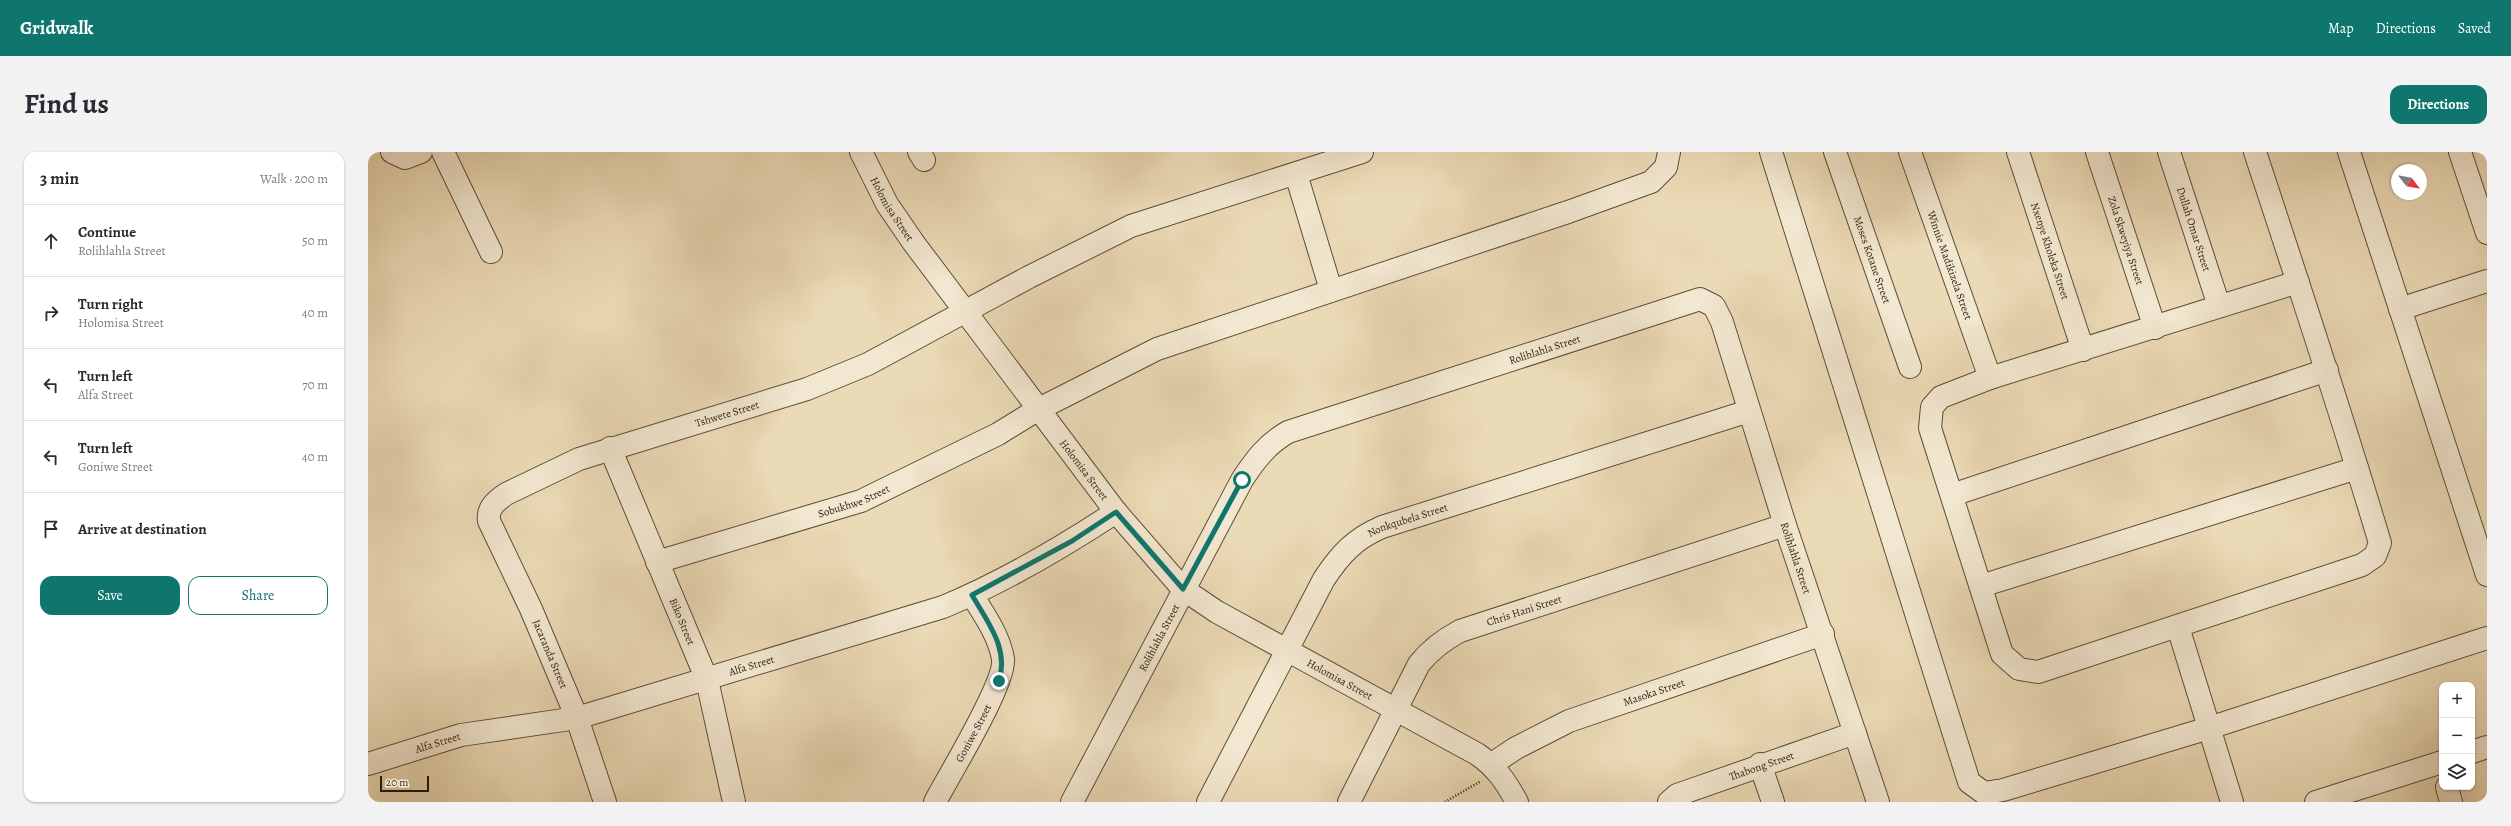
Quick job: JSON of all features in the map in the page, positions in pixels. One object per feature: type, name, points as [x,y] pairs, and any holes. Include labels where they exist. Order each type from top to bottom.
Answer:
[{"type":"street","points":[[392,152],[405,158],[421,152]]},
{"type":"street","points":[[443,152],[491,252]]},
{"type":"street","name":"Holomisa Street","points":[[861,152],[887,204],[913,242],[1116,512],[1183,589],[1217,612],[1452,738],[1495,768],[1517,802]]},
{"type":"street","name":"Tshwete Street","points":[[489,510],[506,494],[560,466],[610,448],[821,384],[868,364],[966,313],[1029,277],[1131,226],[1362,152]]},
{"type":"street","name":"Sobukhwe Street","points":[[657,562],[861,501],[998,434],[1038,410],[1157,349],[1568,212],[1651,182],[1666,167],[1670,152]]},
{"type":"street","points":[[1771,152],[1969,782],[1984,793],[2003,790],[2209,728],[2487,638]]},
{"type":"street","name":"Moses Kotane Street","points":[[1835,152],[1910,367]]},
{"type":"street","name":"Winnie Madikizela Street","points":[[1910,152],[1990,378]]},
{"type":"street","name":"Nxenye Kholeka Street","points":[[2018,152],[2083,350]]},
{"type":"street","name":"Zola Skweyiya Street","points":[[2097,152],[2154,328]]},
{"type":"street","name":"Dullah Omar Street","points":[[2169,152],[2219,306]]},
{"type":"street","points":[[2255,152],[2298,282],[2327,370],[2358,468],[2380,543],[2375,556],[2362,565],[2038,672],[2019,670],[2002,654],[1930,428],[1932,407],[1941,397],[1990,378],[2298,282]]},
{"type":"street","points":[[2349,152],[2487,575]]},
{"type":"street","points":[[2460,152],[2487,233]]},
{"type":"street","points":[[1296,174],[1331,290]]},
{"type":"street","points":[[2400,309],[2487,281]]},
{"type":"street","name":"Rolihlahla Street","points":[[1072,802],[1183,589],[1242,480],[1265,448],[1281,436],[1694,300],[1704,300],[1714,306],[1722,322],[1785,525],[1823,634],[1878,802]]},
{"type":"street","points":[[1952,495],[2327,370]]},
{"type":"street","name":"Nonkqubela Street","points":[[1208,802],[1330,569],[1347,548],[1366,534],[1749,411]]},
{"type":"street","name":"Biko Street","points":[[610,448],[707,680],[734,802]]},
{"type":"street","points":[[1981,586],[2358,468]]},
{"type":"street","name":"Jacaranda Street","points":[[489,510],[489,521],[531,610],[577,718],[605,802]]},
{"type":"street","name":"Alfa Street","points":[[368,764],[461,735],[577,718],[884,627],[972,595],[1072,541],[1116,512]]},
{"type":"street","name":"Chris Hani Street","points":[[1349,802],[1398,709],[1419,664],[1430,650],[1460,631],[1785,525]]},
{"type":"street","name":"Goniwe Street","points":[[937,801],[994,693],[1002,671],[1003,661],[997,638],[972,595]]},
{"type":"street","points":[[2178,627],[2232,802]]},
{"type":"street","name":"Masoka Street","points":[[1495,768],[1516,748],[1569,721],[1823,634]]},
{"type":"street","name":"Thabong Street","points":[[1669,802],[1677,795],[1760,764],[1855,733]]},
{"type":"street","points":[[2475,751],[2487,747]]},
{"type":"street","points":[[1760,764],[1773,802]]},
{"type":"street","points":[[2316,802],[2349,797],[2439,767]]},
{"type":"street","points":[[2448,790],[2452,802]]},
{"type":"path","points":[[1445,802],[1495,768]]},
{"type":"route","points":[[999,681],[1003,661],[1001,648],[997,638],[972,595],[1072,541],[1116,512],[1183,589],[1242,480]]}]
